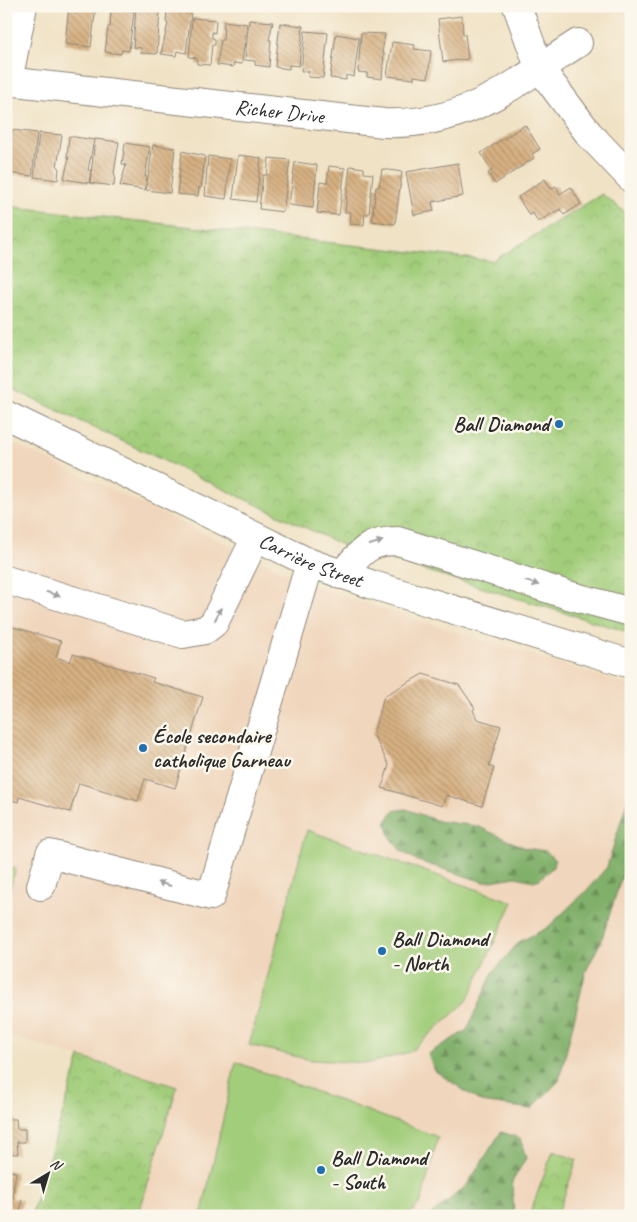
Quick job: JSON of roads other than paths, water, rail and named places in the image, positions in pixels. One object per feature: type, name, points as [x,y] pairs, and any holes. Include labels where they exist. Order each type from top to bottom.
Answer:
[{"type":"street","points":[[7,81],[23,6]]},
{"type":"street","points":[[517,6],[539,67],[589,134],[631,178]]},
{"type":"street","name":"Richer Drive","points":[[7,81],[384,123],[408,124],[440,119],[474,107],[578,43]]},
{"type":"street","name":"Carrière Street","points":[[6,416],[310,563],[341,575],[631,664]]},
{"type":"street","points":[[6,580],[183,634],[205,630],[214,623],[256,537]]},
{"type":"street","points":[[341,575],[370,545],[382,541],[398,541],[568,595],[631,612]]},
{"type":"street","points":[[41,886],[50,854],[211,896],[310,563]]},
{"type":"place","name":"Ball Diamond","points":[[559,424]]},
{"type":"place","name":"École secondaire catholique Garneau","points":[[143,748]]},
{"type":"place","name":"Ball Diamond - North","points":[[382,951]]},
{"type":"place","name":"Ball Diamond - South","points":[[321,1170]]}]
